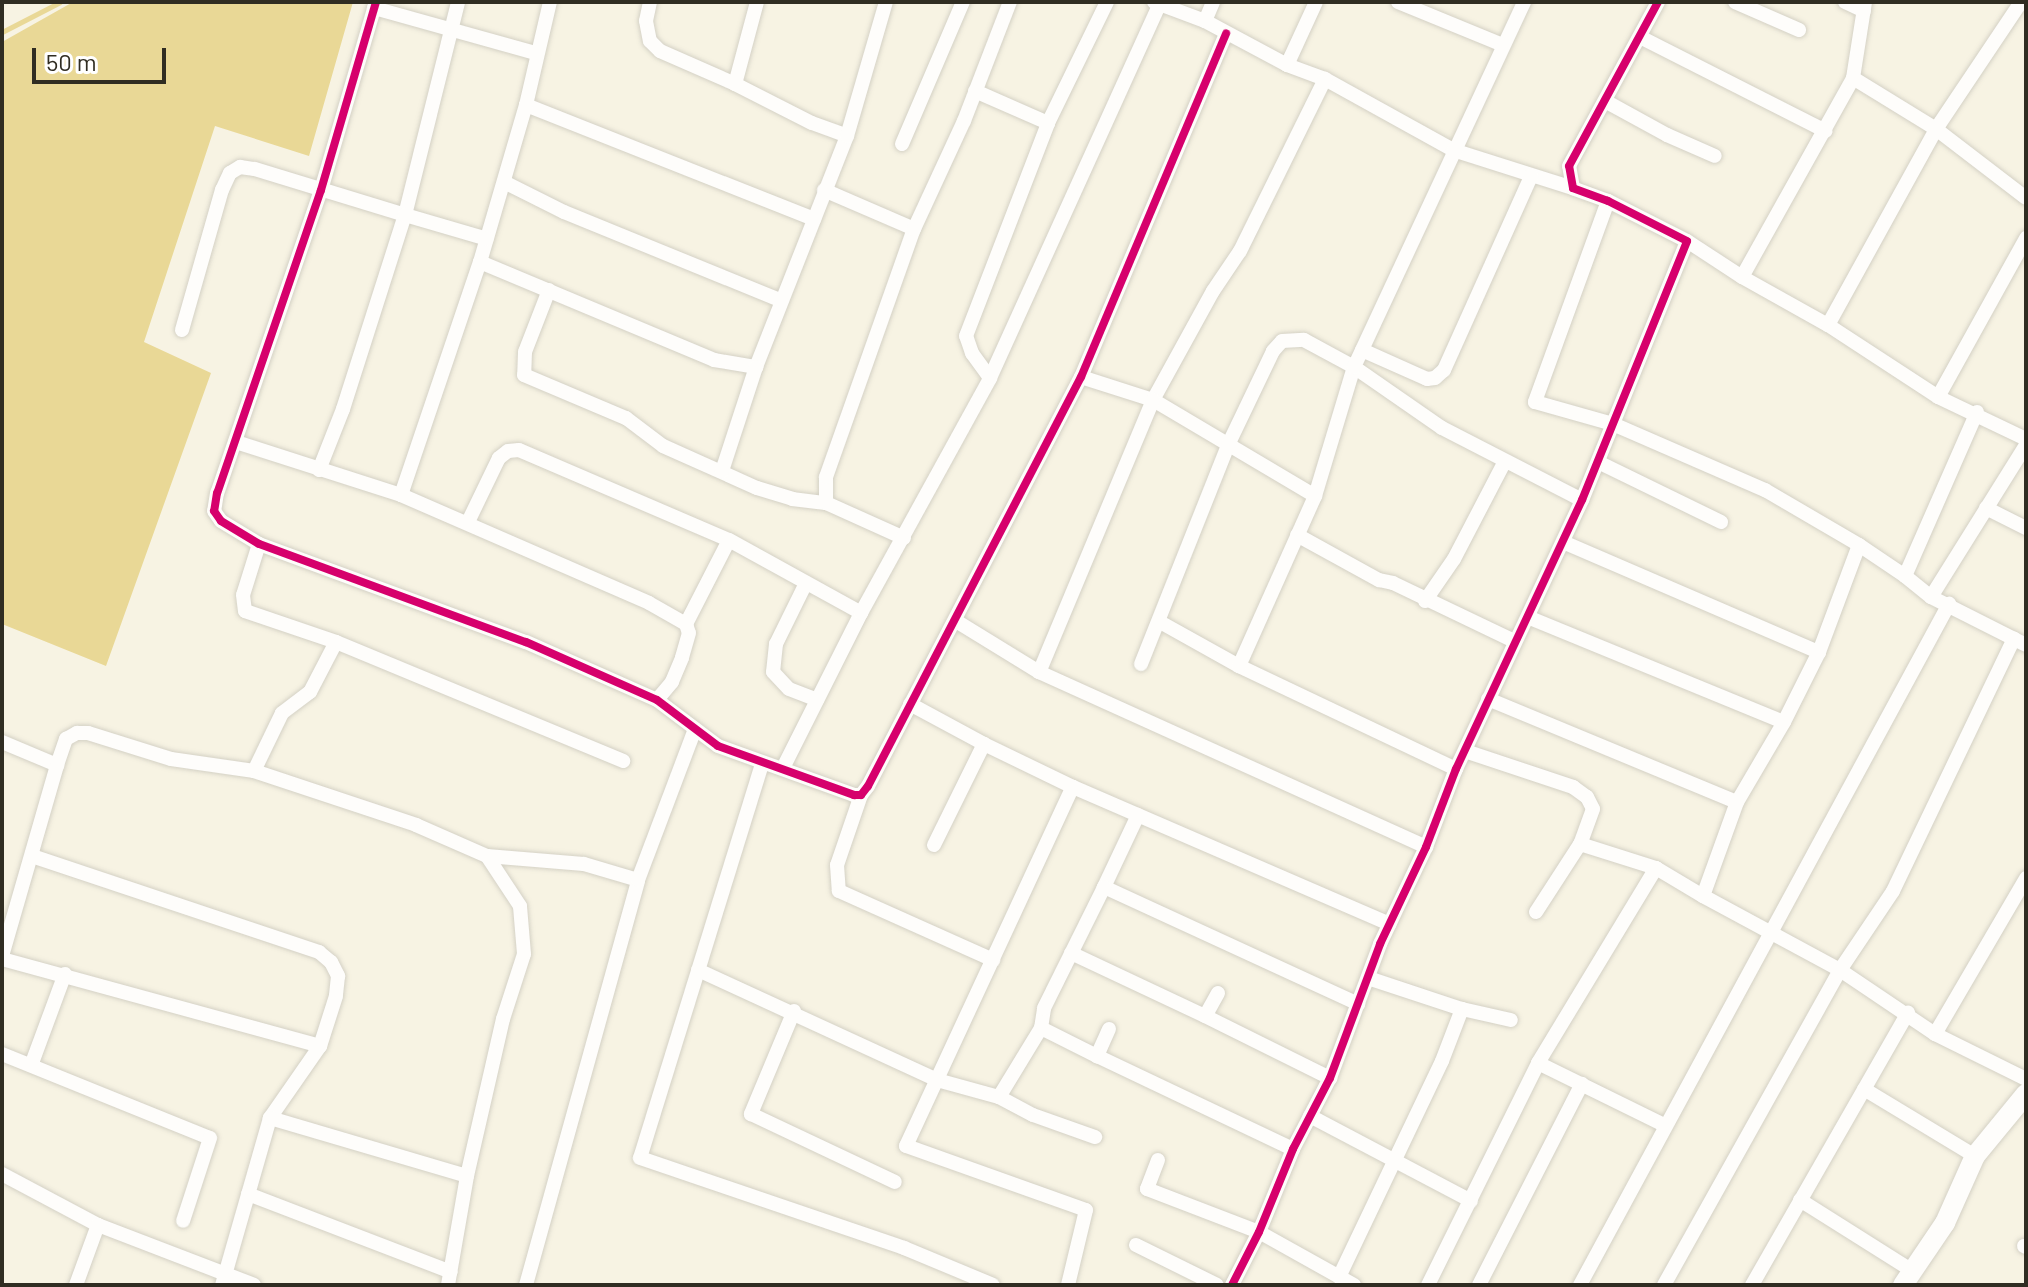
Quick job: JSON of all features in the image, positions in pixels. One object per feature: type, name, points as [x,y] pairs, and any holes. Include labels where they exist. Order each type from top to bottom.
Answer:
[{"type":"street","points":[[319,470],[343,409],[405,215],[458,2]]},
{"type":"street","points":[[401,495],[487,239],[526,105],[535,53],[550,2]]},
{"type":"street","points":[[650,2],[646,21],[650,41],[660,51],[812,123],[847,136]]},
{"type":"street","points":[[735,84],[757,2]]},
{"type":"street","points":[[722,471],[756,367],[847,136],[886,2]]},
{"type":"street","points":[[902,144],[963,2]]},
{"type":"street","points":[[826,503],[826,477],[914,229],[975,91],[1010,2]]},
{"type":"street","points":[[990,378],[972,353],[966,336],[1048,123],[1107,2]]},
{"type":"street","points":[[1205,21],[1213,2]]},
{"type":"street","points":[[1287,65],[1316,2]]},
{"type":"street","points":[[1398,2],[1503,45]]},
{"type":"street","points":[[1239,666],[1315,496],[1354,367],[1524,2]]},
{"type":"street","points":[[1573,188],[1569,166],[1658,2]]},
{"type":"street","points":[[1735,2],[1799,30]]},
{"type":"street","points":[[1742,277],[1853,78],[1864,6],[1845,2]]},
{"type":"street","points":[[1828,325],[1936,129],[2021,2]]},
{"type":"street","points":[[783,768],[861,613],[990,378],[1156,4],[1205,21],[1287,65],[1325,79],[1453,150],[1608,201],[1687,241],[1742,277],[1828,325],[1938,397],[1977,412],[2026,439]]},
{"type":"street","points":[[535,53],[375,5],[321,190],[217,493],[214,511],[221,521],[259,544],[526,642],[657,700],[718,746],[762,764],[783,768],[861,795]]},
{"type":"street","points":[[993,960],[839,891],[837,865],[861,795],[956,621],[1081,377],[1226,33]]},
{"type":"street","points":[[1640,37],[1825,131]]},
{"type":"street","points":[[1853,78],[1936,129],[2026,198]]},
{"type":"street","points":[[1039,672],[1153,400],[1213,291],[1240,251],[1325,79]]},
{"type":"street","points":[[975,91],[1048,123]]},
{"type":"street","points":[[1605,101],[1667,135],[1715,156]]},
{"type":"street","points":[[526,105],[814,219]]},
{"type":"street","points":[[182,330],[230,173],[240,167],[487,239]]},
{"type":"street","points":[[1362,350],[1427,379],[1435,378],[1444,370],[1531,176]]},
{"type":"street","points":[[504,182],[564,212],[782,301]]},
{"type":"street","points":[[824,190],[914,229]]},
{"type":"street","points":[[1608,201],[1535,402],[1613,424],[1765,490],[1859,545],[1931,597],[2020,642],[1893,891],[1840,970],[1664,1285]]},
{"type":"street","points":[[1938,397],[2026,238]]},
{"type":"street","points":[[1232,1285],[1259,1232],[1293,1149],[1330,1078],[1390,924],[1426,847],[1456,769],[1514,641],[1530,618],[1582,500],[1687,241]]},
{"type":"street","points":[[480,262],[714,360],[756,367]]},
{"type":"street","points":[[549,290],[525,352],[524,375],[626,418],[663,446],[792,499],[826,503],[904,538]]},
{"type":"street","points":[[1141,664],[1229,443],[1273,351],[1282,341],[1304,340],[1354,367],[1442,428],[1504,463],[1582,500]]},
{"type":"street","points":[[1081,377],[1153,400],[1315,496]]},
{"type":"street","points":[[1905,576],[1977,412]]},
{"type":"street","points":[[236,442],[401,495],[468,522],[649,603],[686,624],[689,633],[682,658],[672,682],[657,700]]},
{"type":"street","points":[[1931,597],[2026,445]]},
{"type":"street","points":[[468,522],[499,458],[508,451],[519,450],[729,540],[861,613]]},
{"type":"street","points":[[1598,462],[1721,522]]},
{"type":"street","points":[[1425,601],[1454,559],[1504,463]]},
{"type":"street","points":[[1986,508],[2026,528]]},
{"type":"street","points":[[1297,535],[1425,601],[1514,641]]},
{"type":"street","points":[[686,624],[729,540]]},
{"type":"street","points":[[1563,542],[1819,652]]},
{"type":"street","points":[[259,544],[243,595],[245,611],[336,642],[623,761]]},
{"type":"street","points":[[1703,896],[1737,802],[1784,722],[1819,652],[1859,545]]},
{"type":"street","points":[[806,583],[776,644],[773,672],[789,689],[817,700]]},
{"type":"street","points":[[1580,1285],[1949,604]]},
{"type":"street","points":[[1530,618],[1784,722]]},
{"type":"street","points":[[956,621],[1039,672],[1426,847]]},
{"type":"street","points":[[1160,622],[1239,666],[1456,769]]},
{"type":"street","points":[[254,771],[282,713],[310,692],[336,642]]},
{"type":"street","points":[[1488,699],[1737,802]]},
{"type":"street","points":[[910,704],[1073,787],[1390,924]]},
{"type":"street","points":[[526,1285],[638,880],[695,729]]},
{"type":"street","points":[[320,1046],[2,957],[66,739],[88,733],[171,759],[254,771],[416,825],[487,856],[584,864],[638,880]]},
{"type":"street","points":[[2,742],[57,765]]},
{"type":"street","points":[[934,845],[984,744]]},
{"type":"street","points":[[1465,751],[1573,787],[1587,797],[1593,809],[1580,844],[1536,912]]},
{"type":"street","points":[[762,764],[640,1158],[904,1248],[993,1285]]},
{"type":"street","points":[[1068,1285],[1086,1210],[906,1146],[1073,787]]},
{"type":"street","points":[[999,1097],[1041,1028],[1044,1008],[1138,815]]},
{"type":"street","points":[[1580,844],[1656,868],[1770,934],[1840,970],[1935,1034],[2026,1079]]},
{"type":"street","points":[[32,856],[319,952],[331,962],[338,976],[336,996],[320,1046],[270,1118],[223,1280]]},
{"type":"street","points":[[248,1194],[450,1279],[467,1176],[503,1019],[524,954],[520,906],[487,856]]},
{"type":"street","points":[[1428,1285],[1538,1063],[1656,868]]},
{"type":"street","points":[[1935,1034],[2026,878]]},
{"type":"street","points":[[1104,887],[1358,1004]]},
{"type":"street","points":[[1071,953],[1330,1078]]},
{"type":"street","points":[[698,970],[794,1011],[937,1080],[999,1097],[1033,1115],[1095,1137]]},
{"type":"street","points":[[32,1063],[65,974]]},
{"type":"street","points":[[1368,978],[1462,1009],[1511,1020]]},
{"type":"street","points":[[1205,1016],[1218,993]]},
{"type":"street","points":[[1339,1277],[1396,1161],[1462,1009]]},
{"type":"street","points":[[794,1011],[751,1114],[834,1156],[895,1182]]},
{"type":"street","points":[[1752,1285],[1908,1013]]},
{"type":"street","points":[[1041,1028],[1293,1149]]},
{"type":"street","points":[[1097,1056],[1109,1029]]},
{"type":"street","points":[[2,1054],[32,1063],[210,1138],[183,1221]]},
{"type":"street","points":[[1538,1063],[1664,1125]]},
{"type":"street","points":[[1479,1285],[1582,1084]]},
{"type":"street","points":[[1864,1089],[1975,1156]]},
{"type":"street","points":[[1800,1200],[1907,1278],[1945,1223],[1975,1156],[2022,1107]]},
{"type":"street","points":[[1310,1116],[1471,1201]]},
{"type":"street","points":[[270,1118],[467,1176]]},
{"type":"street","points":[[1158,1160],[1147,1189],[1259,1232],[1354,1285]]},
{"type":"street","points":[[2,1176],[98,1225],[223,1280],[254,1285]]},
{"type":"street","points":[[76,1285],[98,1225]]},
{"type":"street","points":[[1136,1245],[1217,1285]]},
{"type":"shaded area","points":[[73,2],[353,2],[309,156],[215,126],[144,342],[211,373],[106,666],[2,624],[2,42]]},
{"type":"waterway","points":[[2,32],[60,2]]},
{"type":"cycle path","points":[[376,2],[321,190],[217,493],[214,511],[221,521],[259,544],[526,642],[657,700],[718,746],[854,795],[861,795],[868,786],[1081,377],[1226,33]]},
{"type":"cycle path","points":[[1232,1285],[1259,1232],[1293,1149],[1330,1078],[1380,944],[1426,847],[1456,769],[1582,500],[1687,241],[1608,201],[1573,188],[1569,166],[1658,2]]}]
